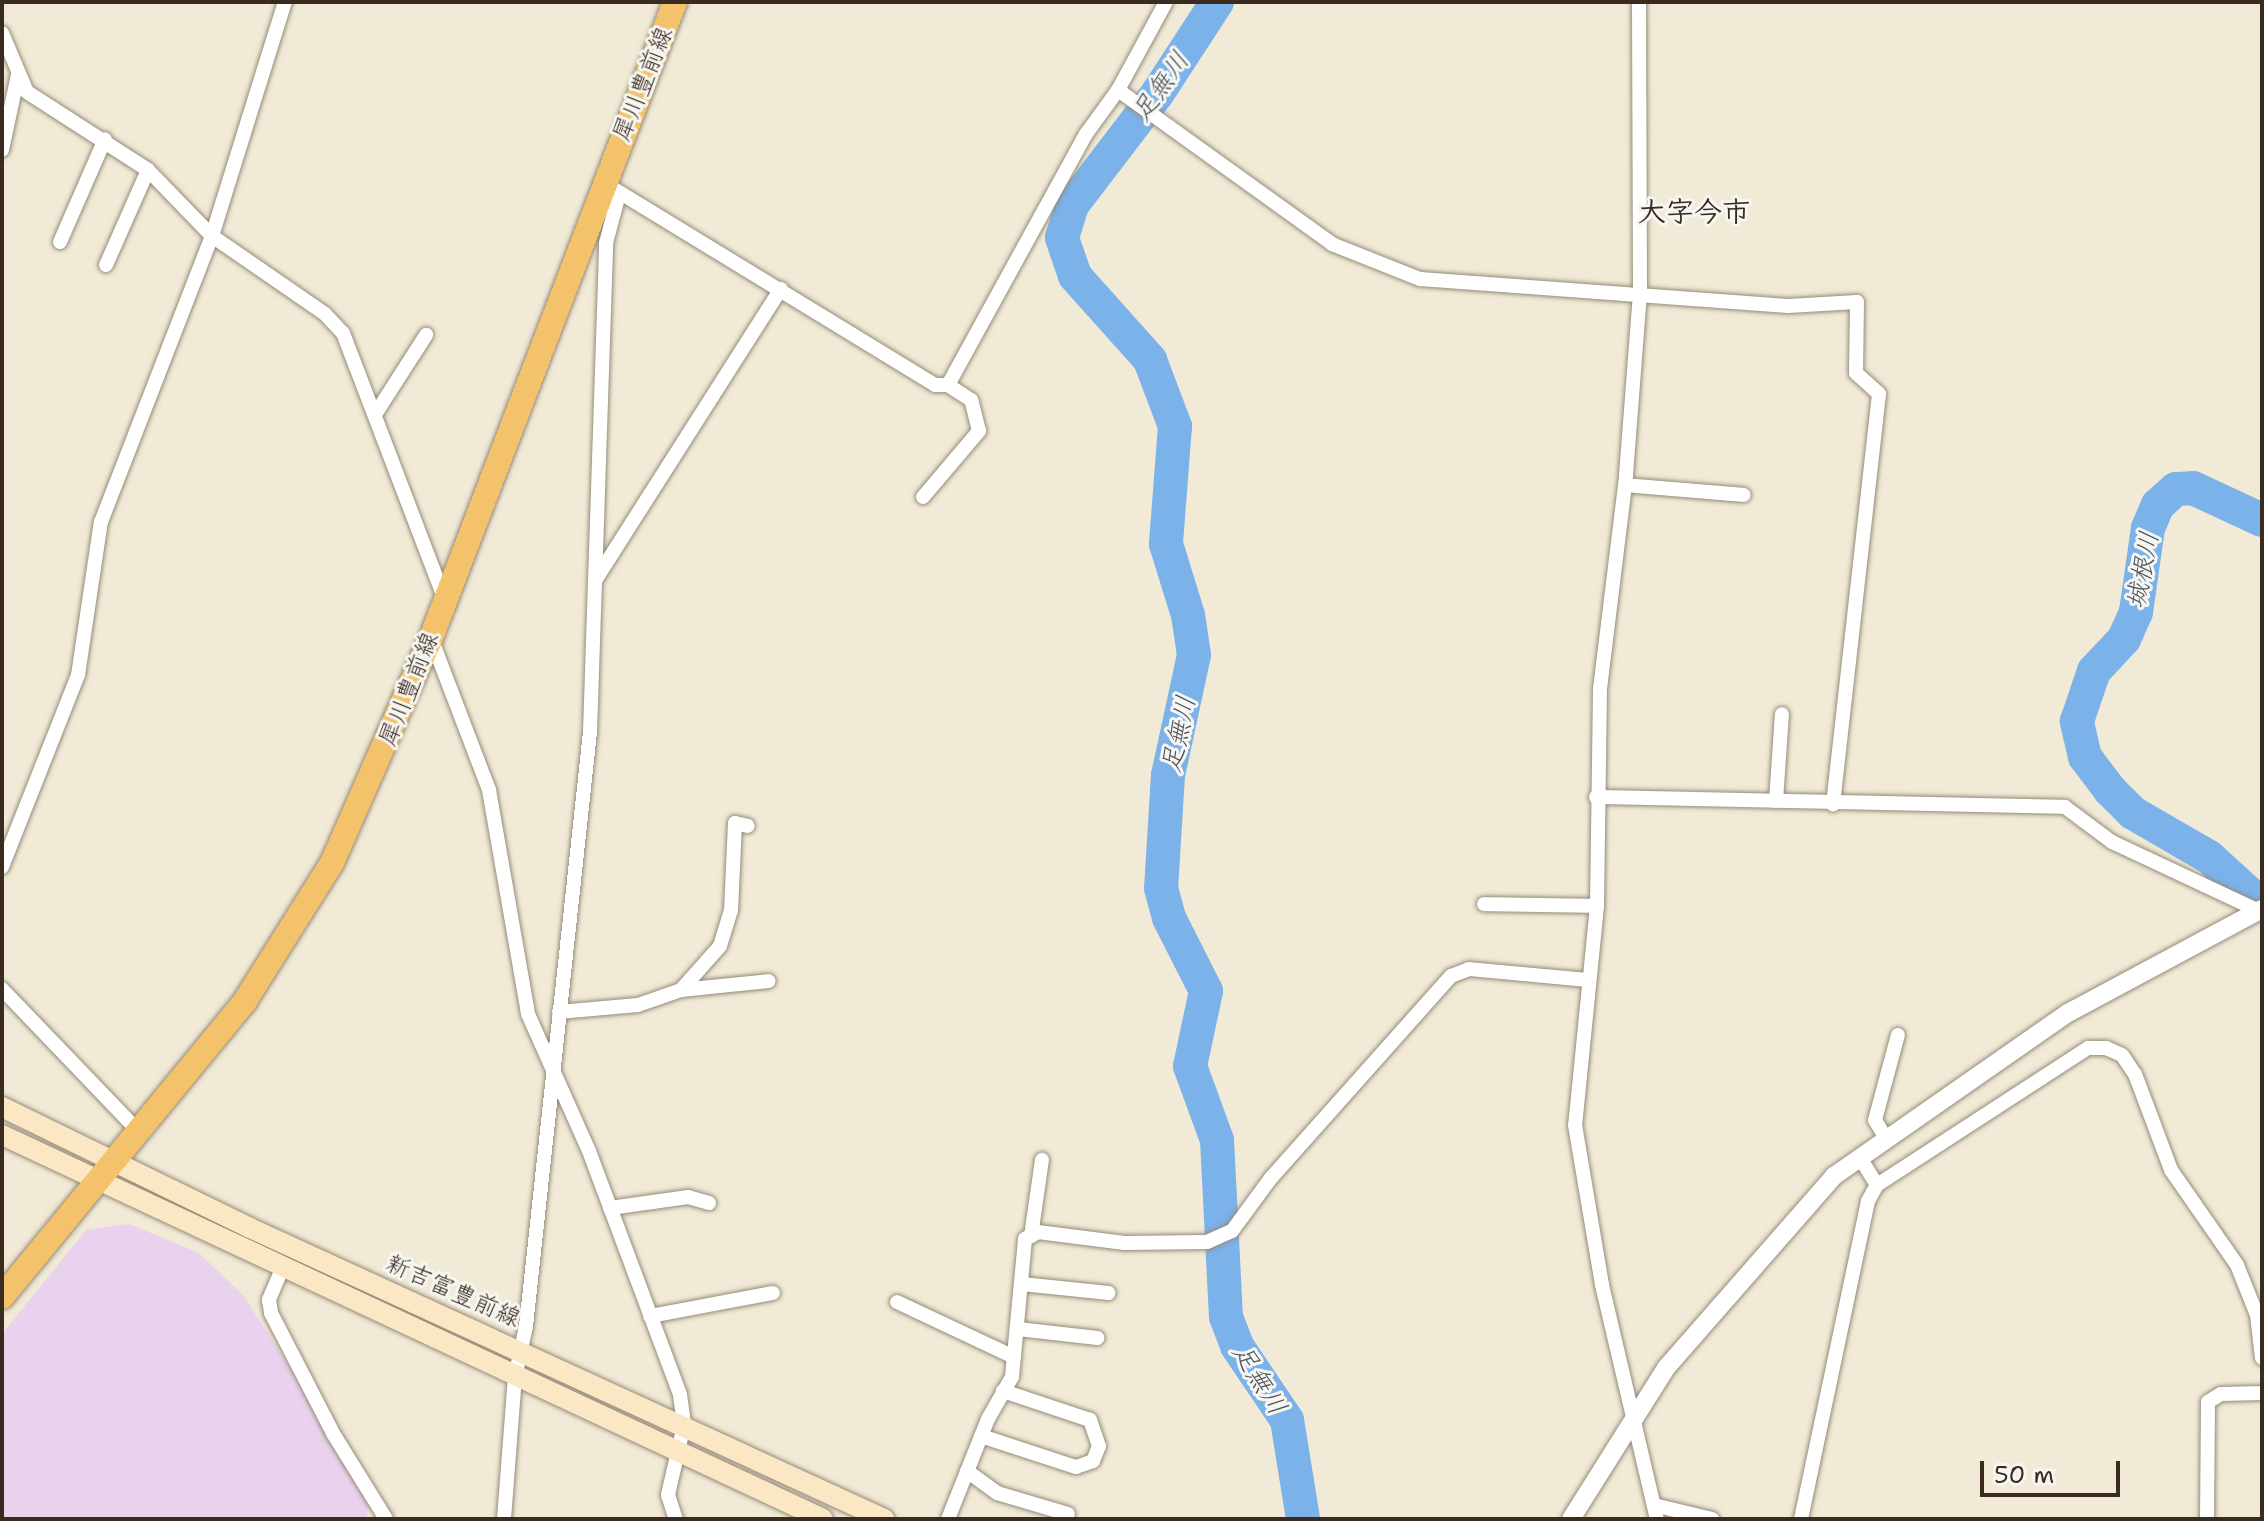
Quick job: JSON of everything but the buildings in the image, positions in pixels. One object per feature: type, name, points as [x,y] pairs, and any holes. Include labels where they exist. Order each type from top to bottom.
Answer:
[{"type":"main road","name":"犀川豊前線","points":[[2,1297],[245,1001],[332,863],[431,638],[444,598],[612,187],[675,2]]},
{"type":"main road","name":"新吉富豊前線","points":[[2,1107],[250,1228],[521,1349],[884,1519]]},
{"type":"main road","name":"新吉富豊前線","points":[[2,1135],[282,1269],[823,1519]]},
{"type":"street","points":[[2,867],[78,675],[101,522],[212,236],[285,2]]},
{"type":"street","points":[[948,385],[1086,134],[1118,90],[1166,2]]},
{"type":"street","points":[[1639,2],[1640,293],[1625,485],[1600,690],[1596,797],[1597,906],[1575,1125],[1579,1172],[1632,1425],[1656,1512],[1712,1519]]},
{"type":"street","points":[[2,33],[27,92],[105,139],[148,170],[212,236],[325,314],[343,333],[444,598]]},
{"type":"street","points":[[2,150],[18,75]]},
{"type":"street","points":[[1118,90],[1332,244],[1371,263],[1420,279],[1788,306],[1857,302],[1856,373],[1879,394],[1833,804]]},
{"type":"street","points":[[60,242],[105,139]]},
{"type":"street","points":[[106,265],[148,170]]},
{"type":"street","points":[[504,1519],[515,1377],[521,1349],[590,732],[606,243],[612,187],[935,385],[948,385],[971,400],[979,431],[923,497]]},
{"type":"street","points":[[596,580],[781,289]]},
{"type":"street","points":[[376,413],[426,335]]},
{"type":"street","points":[[1625,485],[1744,495]]},
{"type":"street","points":[[431,638],[489,790],[528,1014],[610,1208],[680,1395],[684,1425],[668,1495],[676,1519]]},
{"type":"street","points":[[1776,801],[1782,714]]},
{"type":"street","points":[[1596,797],[2065,807],[2112,842],[2260,910]]},
{"type":"street","points":[[681,990],[720,946],[731,911],[735,823],[748,826]]},
{"type":"street","points":[[1484,904],[1597,906]]},
{"type":"street","points":[[1571,1519],[1666,1368],[1834,1176],[2068,1013],[2260,910]]},
{"type":"street","points":[[948,1519],[981,1436],[1003,1391],[1014,1357],[1025,1239],[1031,1236],[1207,1242],[1232,1231],[1271,1178],[1451,976],[1469,969],[1588,980]]},
{"type":"street","points":[[559,1012],[638,1005],[681,990],[769,981]]},
{"type":"street","points":[[2,989],[139,1132]]},
{"type":"street","points":[[1887,1140],[1875,1120],[1898,1035]]},
{"type":"street","points":[[1801,1519],[1868,1201],[1877,1185],[2088,1048],[2106,1048],[2122,1055],[2135,1074],[2171,1170],[2237,1265],[2257,1315],[2262,1358]]},
{"type":"street","points":[[1860,1158],[1877,1185]]},
{"type":"street","points":[[1031,1236],[1042,1160]]},
{"type":"street","points":[[610,1208],[688,1197],[709,1203]]},
{"type":"street","points":[[282,1269],[269,1300],[271,1313],[334,1435],[386,1519]]},
{"type":"street","points":[[1022,1284],[1109,1293]]},
{"type":"street","points":[[650,1316],[773,1293]]},
{"type":"street","points":[[897,1302],[1014,1357]]},
{"type":"street","points":[[1018,1329],[1097,1338]]},
{"type":"street","points":[[981,1436],[1076,1467],[1093,1461],[1099,1446],[1090,1420],[1003,1391]]},
{"type":"street","points":[[2207,1519],[2208,1402],[2221,1394],[2262,1393]]},
{"type":"street","points":[[967,1471],[997,1493],[1068,1514]]},
{"type":"shaded area","points":[[129,1224],[199,1253],[243,1295],[368,1488],[367,1519],[2,1519],[2,1334],[86,1230]]},
{"type":"waterway","name":"足無川","points":[[1217,2],[1157,94],[1072,205],[1062,238],[1075,276],[1150,360],[1175,426],[1166,544],[1188,615],[1194,655],[1168,775],[1161,888],[1169,918],[1206,991],[1190,1066],[1217,1140],[1226,1317],[1237,1346],[1287,1420],[1303,1519]]},
{"type":"waterway","name":"城根川","points":[[2252,896],[2209,857],[2133,813],[2110,790],[2085,757],[2077,721],[2094,671],[2124,639],[2136,612],[2148,528],[2158,505],[2176,489],[2193,488],[2262,520]]},
{"type":"district","name":"大字今市","points":[[1694,211]]}]
